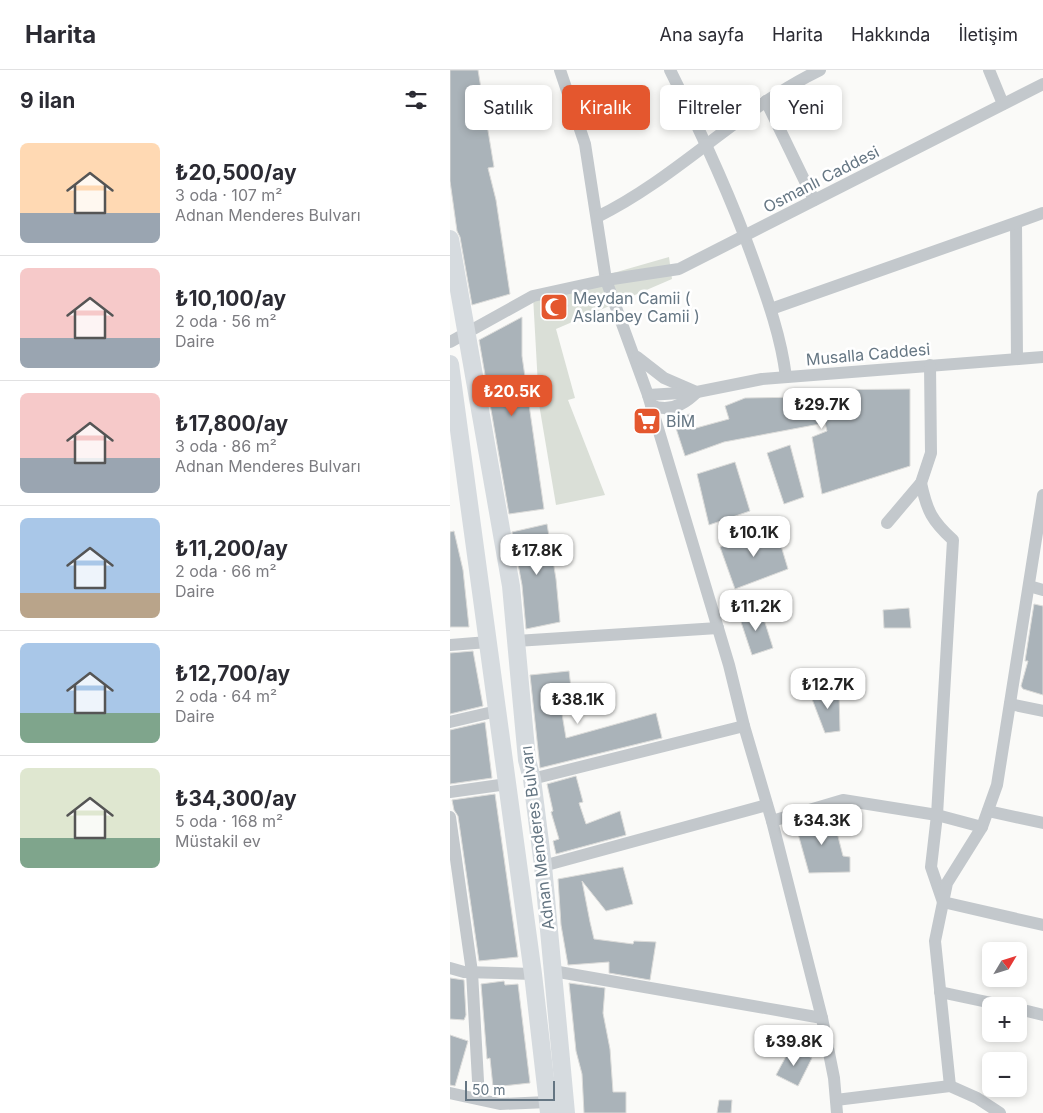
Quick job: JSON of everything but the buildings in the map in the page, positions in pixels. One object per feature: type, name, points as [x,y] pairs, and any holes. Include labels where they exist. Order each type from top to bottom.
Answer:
[{"type":"main road","name":"Adnan Menderes Bulvarı","points":[[450,239],[509,577],[527,760],[532,779],[542,866],[566,1113]]},
{"type":"main road","name":"Adnan Menderes Bulvarı","points":[[450,364],[533,974],[548,1109]]},
{"type":"street","points":[[560,70],[585,144],[598,217],[606,280],[650,400],[718,628],[744,726],[768,805],[822,1018],[837,1107],[950,1086],[977,1098],[1000,1113]]},
{"type":"street","points":[[670,70],[707,143],[744,236],[771,309],[786,377]]},
{"type":"street","points":[[598,217],[629,202],[766,101],[794,75],[820,70]]},
{"type":"street","points":[[989,70],[1003,104]]},
{"type":"street","name":"Osmanlı Caddesi","points":[[450,342],[533,296],[606,280],[679,269],[1043,84]]},
{"type":"street","points":[[766,101],[814,200]]},
{"type":"street","points":[[771,309],[1043,213]]},
{"type":"street","points":[[1016,223],[1017,359]]},
{"type":"street","points":[[634,355],[664,378],[697,392]]},
{"type":"street","name":"Musalla Caddesi","points":[[650,400],[762,379],[1043,358]]},
{"type":"street","points":[[887,523],[921,484],[931,452],[930,366]]},
{"type":"street","points":[[921,484],[926,508],[941,529],[953,540],[937,815],[931,867],[943,902]]},
{"type":"street","points":[[950,1086],[935,941],[947,883],[982,827],[997,785],[1043,495]]},
{"type":"street","points":[[1029,586],[1043,590]]},
{"type":"street","points":[[516,641],[718,628]]},
{"type":"street","points":[[450,645],[488,642]]},
{"type":"street","points":[[1010,704],[1043,711]]},
{"type":"street","points":[[450,722],[497,710]]},
{"type":"street","points":[[532,779],[744,726]]},
{"type":"street","points":[[450,792],[507,784]]},
{"type":"street","points":[[772,821],[843,800],[937,815],[982,827]]},
{"type":"street","points":[[542,866],[768,805]]},
{"type":"street","points":[[988,810],[1043,823]]},
{"type":"street","points":[[450,817],[472,972],[479,1099]]},
{"type":"street","points":[[943,902],[1043,925]]},
{"type":"street","points":[[450,968],[472,972],[533,974]]},
{"type":"street","points":[[553,971],[822,1018]]},
{"type":"street","points":[[940,992],[982,1001]]},
{"type":"street","points":[[1027,1011],[1043,1015]]},
{"type":"street","points":[[450,1092],[500,1104],[548,1109]]},
{"type":"shaded area","points":[[669,257],[672,279],[556,329],[575,398],[568,400],[605,495],[556,505],[539,404],[533,296]]},
{"type":"place","name":"Meydan Camii ( Aslanbey Camii )","points":[[554,307]]},
{"type":"place","name":"BİM","points":[[647,421]]}]
